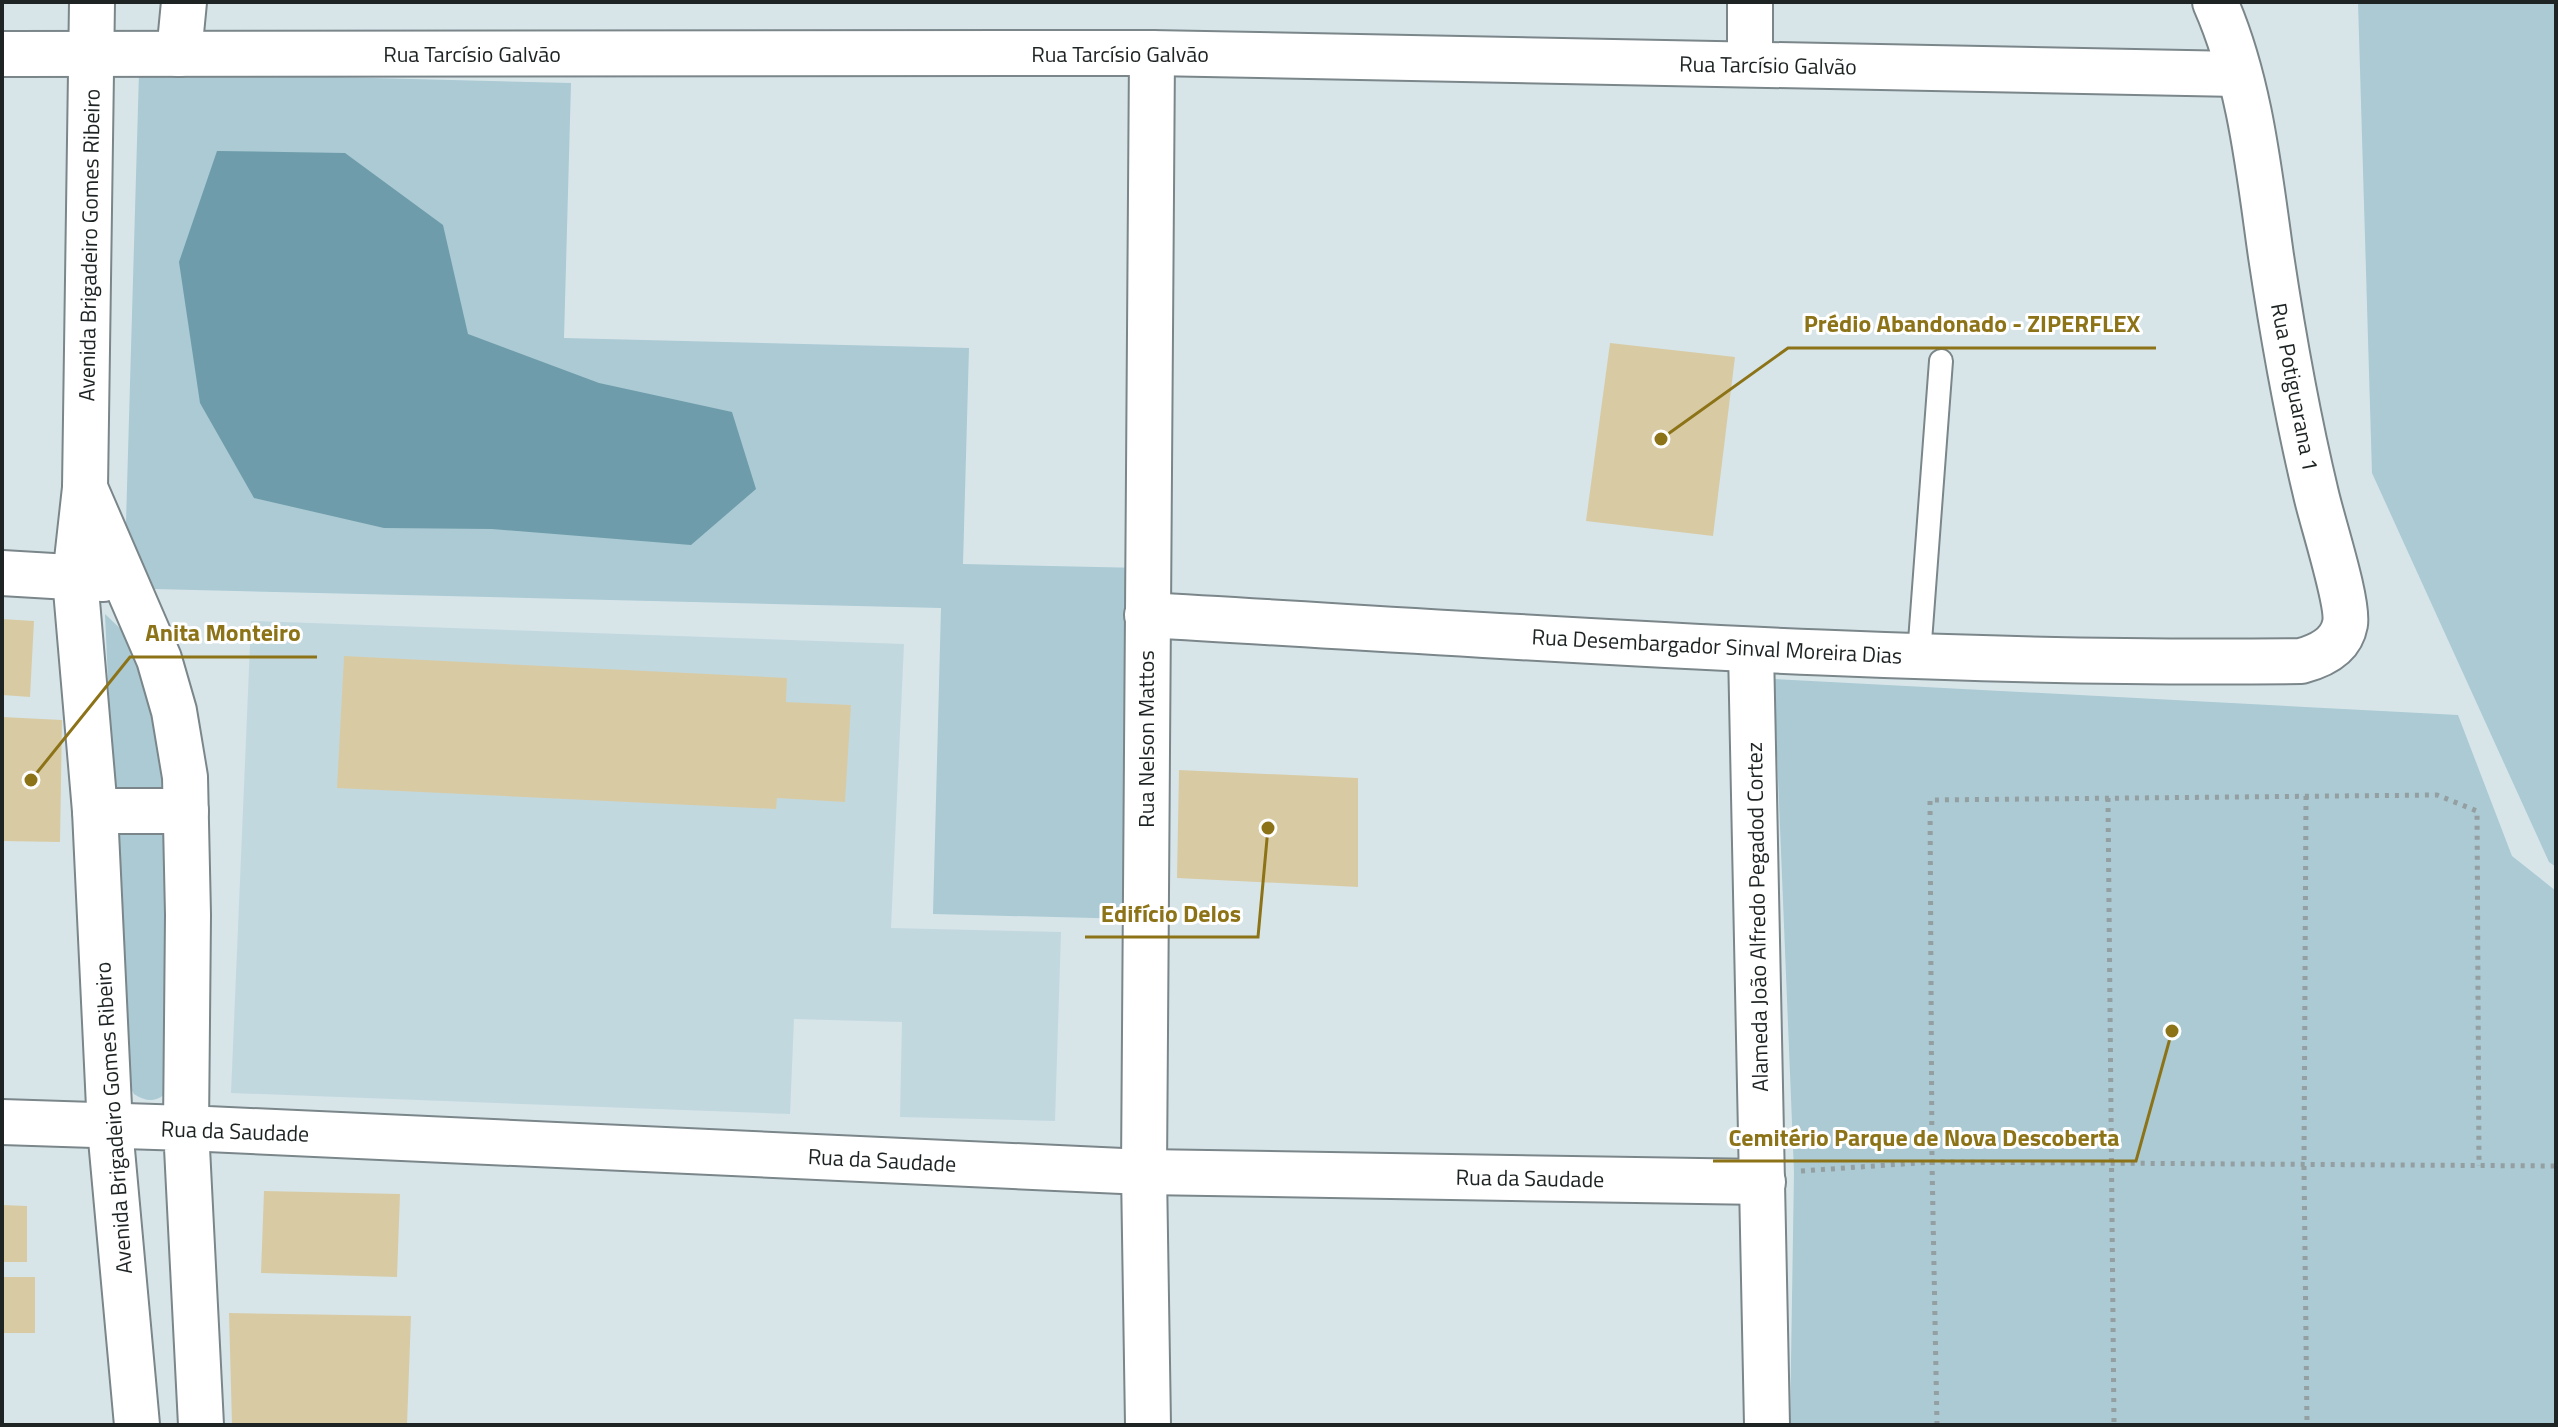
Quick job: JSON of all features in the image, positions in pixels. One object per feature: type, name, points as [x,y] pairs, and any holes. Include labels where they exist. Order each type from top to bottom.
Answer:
[{"type":"street","name":"Avenida Brigadeiro Gomes Ribeiro","points":[[92,2],[85,488],[75,578],[95,811],[110,1128],[137,1425]]},
{"type":"street","points":[[179,54],[184,2]]},
{"type":"street","points":[[1750,2],[1750,64]]},
{"type":"street","points":[[2215,2],[2226,27],[2238,74]]},
{"type":"street","name":"Rua Tarcísio Galvão","points":[[2,54],[1152,53],[2238,74]]},
{"type":"street","name":"Rua Nelson Mattos","points":[[1148,1425],[1144,1172],[1152,53]]},
{"type":"street","name":"Rua Potiguarana 1","points":[[2238,74],[2255,144],[2287,363],[2345,614],[2341,635],[2334,645],[2316,657],[2287,661]]},
{"type":"street","name":"Avenida Brigadeiro Gomes Ribeiro","points":[[85,488],[159,659],[174,711],[185,777],[188,915],[186,1128],[201,1425]]},
{"type":"street","points":[[2,573],[126,581]]},
{"type":"street","name":"Rua Desembargador Sinval Moreira Dias","points":[[1147,615],[1751,650],[2148,662],[2287,661]]},
{"type":"street","name":"Alameda João Alfredo Pegadod Cortez","points":[[1751,650],[1767,1425]]},
{"type":"street","points":[[95,811],[186,811]]},
{"type":"street","name":"Rua da Saudade","points":[[2,1122],[1144,1172],[1763,1182]]},
{"type":"lane","points":[[1919,655],[1941,361]]},
{"type":"path","points":[[1937,1425],[1930,800],[2437,795],[2477,811],[2479,1166]]},
{"type":"path","points":[[2306,796],[2304,1165],[2307,1425]]},
{"type":"path","points":[[2108,798],[2114,1425]]},
{"type":"path","points":[[1763,1182],[1794,1172],[1932,1162],[2556,1166]]},
{"type":"shaded area","points":[[2358,2],[2556,2],[2556,867],[2549,862],[2372,473]]},
{"type":"shaded area","points":[[139,72],[571,83],[564,338],[969,348],[963,564],[1143,568],[1133,919],[933,914],[941,608],[154,589],[125,557]]},
{"type":"shaded area","points":[[217,151],[345,153],[443,225],[468,334],[599,383],[732,412],[756,489],[691,545],[492,529],[384,528],[254,498],[200,403],[179,262]]},
{"type":"shaded area","points":[[105,614],[132,640],[158,709],[174,1083],[161,1097],[152,1100],[134,1094],[126,1079]]},
{"type":"shaded area","points":[[251,621],[904,644],[891,928],[1061,932],[1055,1121],[900,1117],[902,1022],[794,1019],[790,1114],[231,1093]]},
{"type":"shaded area","points":[[1774,679],[2458,715],[2512,856],[2556,891],[2556,1425],[1790,1425],[1794,1172]]},
{"type":"building","points":[[1610,343],[1735,357],[1713,536],[1586,521]]},
{"type":"building","points":[[2,619],[34,621],[30,697],[2,695]]},
{"type":"building","points":[[344,656],[787,678],[786,702],[851,705],[845,802],[777,798],[776,809],[337,788]]},
{"type":"building","points":[[2,717],[62,720],[60,842],[2,841]]},
{"type":"building","points":[[1179,770],[1358,778],[1358,887],[1177,878]]},
{"type":"building","points":[[264,1191],[400,1194],[397,1277],[261,1273]]},
{"type":"building","points":[[2,1205],[27,1206],[27,1262],[2,1262]]},
{"type":"building","points":[[2,1277],[35,1277],[35,1333],[2,1333]]},
{"type":"building","points":[[229,1313],[411,1316],[407,1425],[232,1425]]},
{"type":"place","name":"Prédio Abandonado - ZIPERFLEX","points":[[1661,439]]},
{"type":"place","name":"Anita Monteiro","points":[[31,780]]},
{"type":"place","name":"Edifício Delos","points":[[1268,828]]},
{"type":"place","name":"Cemitério Parque de Nova Descoberta","points":[[2172,1031]]}]
